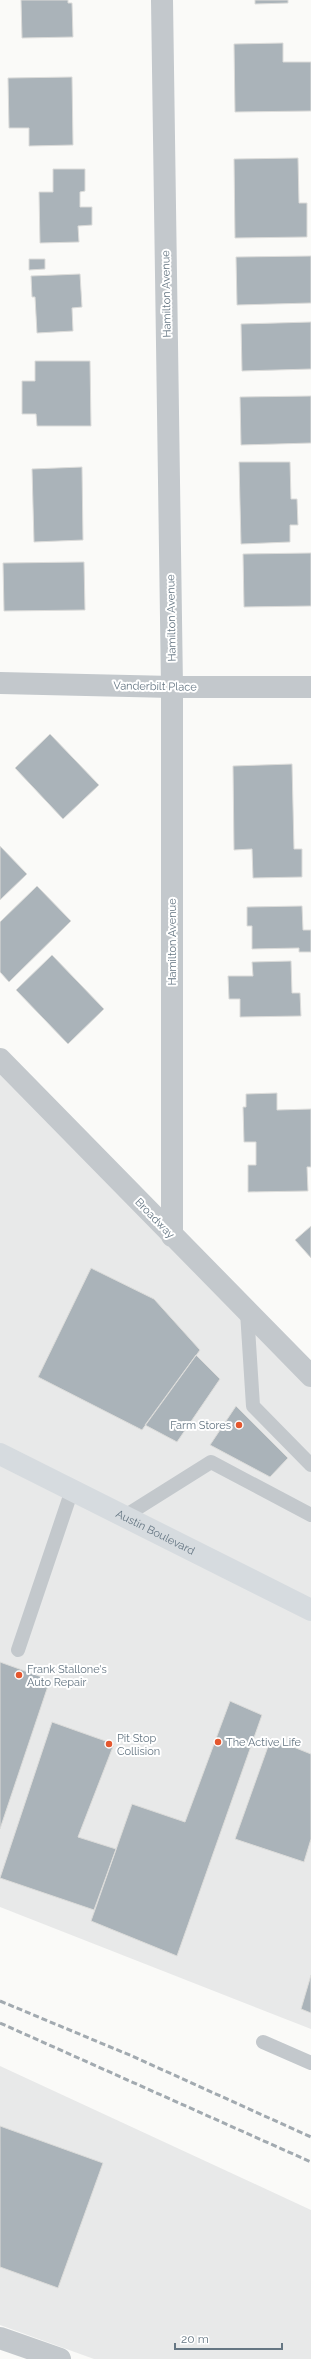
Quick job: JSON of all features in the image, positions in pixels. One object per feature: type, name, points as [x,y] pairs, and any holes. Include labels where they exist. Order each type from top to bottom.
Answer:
[{"type":"main road","name":"Austin Boulevard","points":[[0,1454],[311,1610]]},
{"type":"street","name":"Hamilton Avenue","points":[[162,0],[172,687],[172,1236]]},
{"type":"street","name":"Vanderbilt Place","points":[[0,683],[172,687],[311,687]]},
{"type":"street","name":"Broadway","points":[[0,1059],[311,1376]]},
{"type":"street","points":[[0,2338],[54,2357]]},
{"type":"street","points":[[17,2359],[54,2357]]},
{"type":"lane","points":[[247,1312],[253,1406],[311,1465]]},
{"type":"lane","points":[[125,1516],[211,1462],[311,1515]]},
{"type":"lane","points":[[18,1650],[72,1490]]},
{"type":"lane","points":[[263,2042],[311,2063]]},
{"type":"shaded area","points":[[0,1051],[311,1366],[311,2029],[0,1907]]},
{"type":"shaded area","points":[[0,2066],[311,2210],[311,2359],[94,2359],[0,2325]]},
{"type":"building","points":[[21,0],[68,0],[68,3],[72,3],[73,37],[22,38]]},
{"type":"building","points":[[255,0],[288,0],[288,3],[255,4]]},
{"type":"building","points":[[283,43],[283,62],[311,62],[311,111],[235,112],[234,44]]},
{"type":"building","points":[[72,77],[73,145],[29,146],[29,128],[9,128],[8,78]]},
{"type":"building","points":[[298,158],[299,203],[307,203],[307,237],[235,238],[234,159]]},
{"type":"building","points":[[53,169],[85,169],[85,191],[80,192],[80,207],[92,207],[92,225],[78,226],[79,242],[40,243],[39,192],[53,192]]},
{"type":"building","points":[[311,256],[311,303],[237,305],[236,257]]},
{"type":"building","points":[[29,259],[45,259],[45,269],[29,270]]},
{"type":"building","points":[[80,274],[82,307],[72,308],[73,331],[37,333],[35,297],[32,297],[31,276]]},
{"type":"building","points":[[311,322],[311,369],[242,371],[241,324]]},
{"type":"building","points":[[35,361],[90,361],[91,426],[37,426],[36,414],[22,414],[22,381],[35,381]]},
{"type":"building","points":[[311,396],[311,443],[241,445],[240,397]]},
{"type":"building","points":[[239,462],[290,462],[291,499],[297,499],[298,525],[290,525],[290,542],[241,544]]},
{"type":"building","points":[[82,467],[83,540],[34,542],[32,469]]},
{"type":"building","points":[[311,553],[311,606],[244,607],[243,554]]},
{"type":"building","points":[[84,562],[85,610],[4,611],[3,563]]},
{"type":"building","points":[[50,734],[99,785],[63,819],[15,768]]},
{"type":"building","points":[[292,764],[294,849],[302,849],[302,877],[253,878],[252,849],[234,850],[233,766]]},
{"type":"building","points":[[0,846],[27,874],[0,900]]},
{"type":"building","points":[[37,886],[71,921],[9,982],[0,972],[0,922]]},
{"type":"building","points":[[302,906],[303,930],[311,930],[311,952],[299,952],[299,948],[252,949],[252,926],[247,926],[247,907]]},
{"type":"building","points":[[52,955],[104,1009],[68,1044],[16,990]]},
{"type":"building","points":[[291,961],[292,993],[300,993],[301,1016],[240,1017],[240,999],[229,999],[228,976],[253,976],[252,962]]},
{"type":"building","points":[[277,1093],[277,1110],[311,1109],[311,1167],[307,1167],[308,1191],[248,1192],[248,1165],[256,1165],[256,1142],[244,1142],[243,1107],[246,1107],[246,1094]]},
{"type":"building","points":[[311,1226],[311,1258],[295,1240]]},
{"type":"building","points":[[91,1268],[154,1299],[200,1350],[142,1430],[38,1377]]},
{"type":"building","points":[[196,1355],[220,1379],[177,1442],[145,1425]]},
{"type":"building","name":"Farm Stores","points":[[236,1406],[288,1458],[270,1477],[210,1445]]},
{"type":"building","points":[[0,1662],[50,1680],[0,1829]]},
{"type":"building","points":[[230,1701],[262,1715],[177,1956],[91,1921],[132,1804],[185,1822]]},
{"type":"building","points":[[52,1722],[114,1744],[78,1837],[116,1849],[94,1910],[0,1878]]},
{"type":"building","points":[[271,1738],[311,1754],[311,1839],[304,1862],[235,1839]]},
{"type":"building","points":[[311,1975],[311,2013],[301,2009]]},
{"type":"building","points":[[0,2126],[103,2163],[58,2288],[0,2267]]},
{"type":"railway","points":[[0,2001],[132,2056],[311,2137]]},
{"type":"railway","points":[[0,2023],[311,2162]]},
{"type":"place","name":"Farm Stores","points":[[239,1425]]},
{"type":"place","name":"Frank Stallone's Auto Repair","points":[[19,1675]]},
{"type":"place","name":"The Active Life","points":[[218,1742]]},
{"type":"place","name":"Pit Stop Collision","points":[[109,1744]]}]
